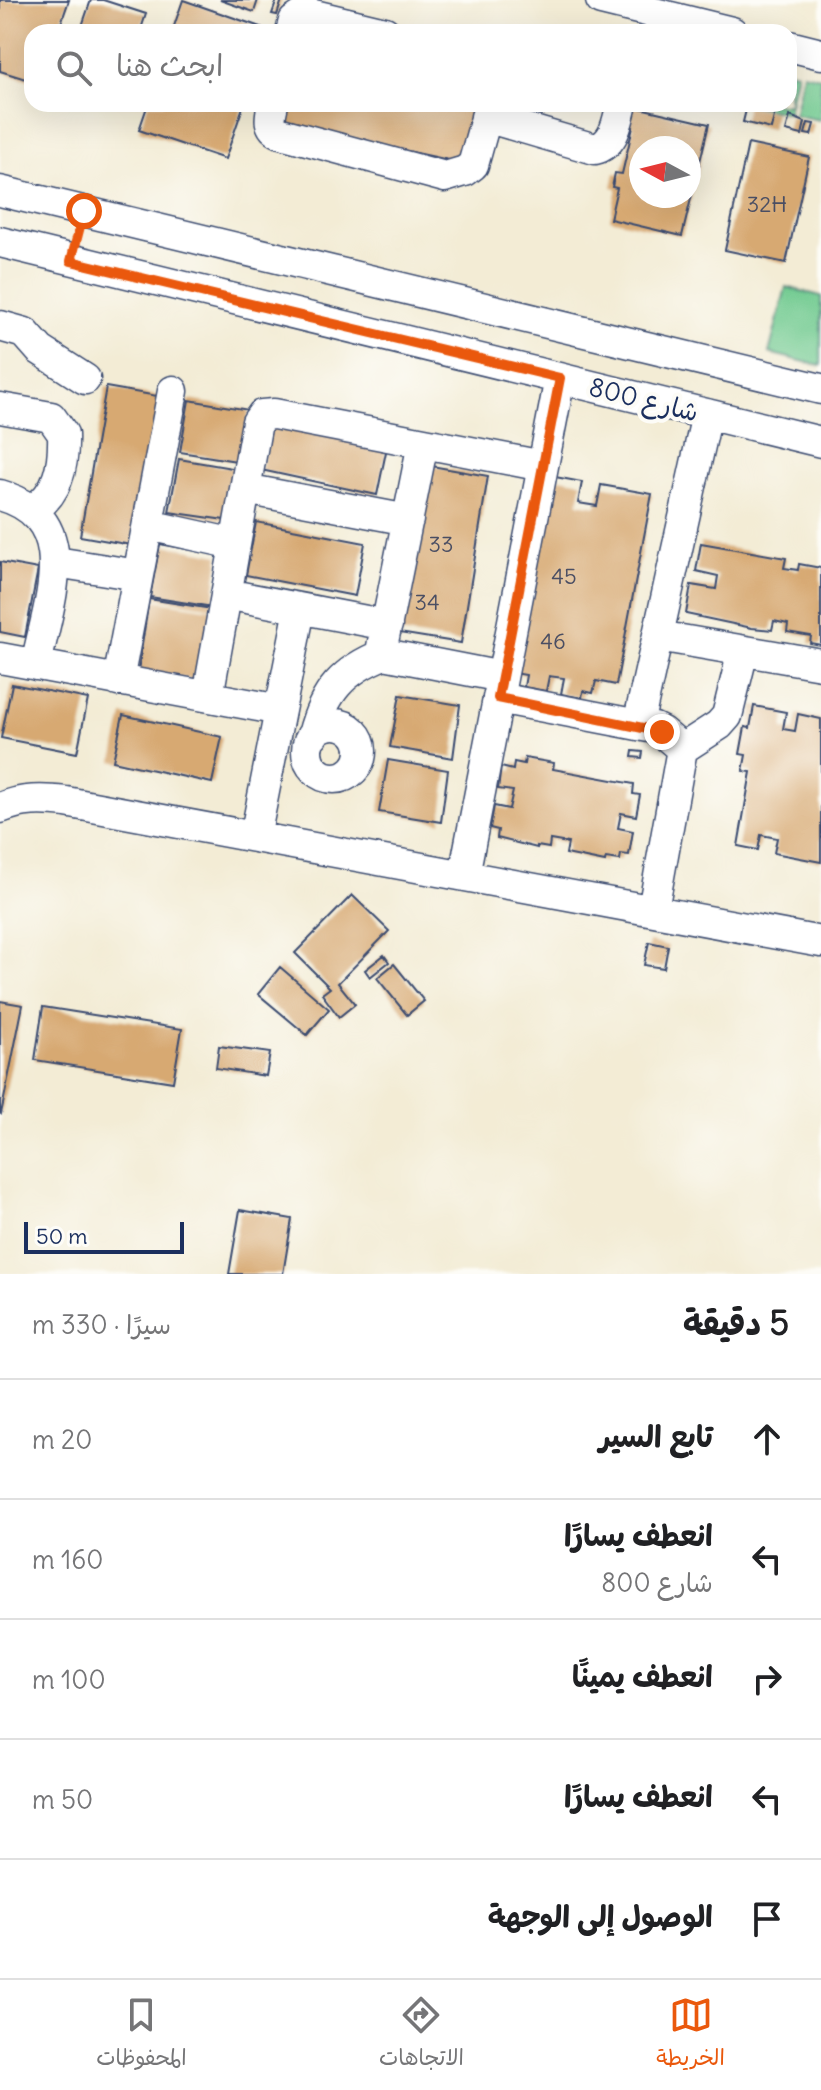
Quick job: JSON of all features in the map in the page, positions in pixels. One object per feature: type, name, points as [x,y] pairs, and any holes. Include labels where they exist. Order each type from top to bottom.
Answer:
[{"type":"street","points":[[601,0],[645,22]]},
{"type":"street","points":[[293,24],[306,13],[352,24]]},
{"type":"street","points":[[797,48],[821,54]]},
{"type":"street","points":[[272,112],[270,122],[281,133],[445,177],[473,165],[487,112]]},
{"type":"street","points":[[493,112],[595,149],[610,142],[619,112]]},
{"type":"street","name":"شارع 800","points":[[0,191],[821,389]]},
{"type":"street","points":[[71,261],[84,211]]},
{"type":"street","name":"شارع 800","points":[[0,242],[821,442]]},
{"type":"street","points":[[0,326],[25,333],[40,350],[85,379]]},
{"type":"street","points":[[464,875],[560,378]]},
{"type":"street","points":[[118,681],[173,391]]},
{"type":"street","points":[[0,408],[51,417],[63,434],[57,484],[42,504],[32,510]]},
{"type":"street","points":[[208,696],[257,422],[262,415],[274,414],[543,466]]},
{"type":"street","points":[[638,725],[707,414]]},
{"type":"street","points":[[0,658],[208,696],[311,740],[329,693],[386,640],[423,443]]},
{"type":"street","points":[[245,489],[408,520]]},
{"type":"street","points":[[0,495],[16,499],[32,510],[45,525],[53,543],[56,562],[36,665]]},
{"type":"street","points":[[148,525],[235,544]]},
{"type":"street","points":[[56,562],[138,575]]},
{"type":"street","points":[[226,594],[300,609],[500,687],[662,732],[682,749]]},
{"type":"street","points":[[255,837],[300,609]]},
{"type":"street","points":[[658,636],[821,664]]},
{"type":"street","points":[[653,910],[682,749],[719,725],[727,716],[743,651]]},
{"type":"street","points":[[0,808],[13,802],[40,799],[821,942]]},
{"type":"green space","points":[[803,73],[821,77],[820,120],[794,115]]},
{"type":"green space","points":[[786,287],[821,296],[821,366],[769,353]]},
{"type":"building","points":[[0,0],[69,0],[61,24],[24,24],[24,78],[0,71]]},
{"type":"building","points":[[91,0],[103,0],[146,14],[143,24],[83,24]]},
{"type":"building","points":[[183,0],[252,24],[175,24]]},
{"type":"building","points":[[220,0],[258,0],[254,12]]},
{"type":"building","points":[[277,0],[282,0],[277,15],[272,14]]},
{"type":"building","points":[[145,112],[241,112],[225,159],[139,130]]},
{"type":"building","points":[[279,112],[474,112],[463,163],[277,123]]},
{"type":"building","points":[[630,112],[657,112],[709,124],[701,157],[701,136],[631,136],[633,127],[627,126]]},
{"type":"building","points":[[746,112],[775,112],[771,129],[743,122]]},
{"type":"building","points":[[790,116],[805,122],[802,135],[786,131]]},
{"type":"building","points":[[808,123],[814,124],[811,135],[805,134]]},
{"type":"building","points":[[629,144],[629,208],[689,208],[682,236],[610,219],[617,188],[612,187],[615,173],[622,174]]},
{"type":"building","points":[[748,144],[809,157],[786,263],[725,250]]},
{"type":"building","points":[[106,387],[163,397],[137,546],[80,536]]},
{"type":"building","points":[[189,400],[249,410],[243,462],[180,452]]},
{"type":"building","points":[[272,417],[388,442],[377,495],[261,470]]},
{"type":"building","points":[[179,459],[238,469],[232,521],[169,512]]},
{"type":"building","points":[[426,465],[488,476],[461,643],[399,633]]},
{"type":"building","points":[[550,476],[582,482],[578,503],[597,506],[601,485],[652,494],[616,685],[596,681],[593,693],[583,691],[582,698],[561,694],[564,678],[549,676],[546,691],[524,687],[526,675],[514,673]]},
{"type":"building","points":[[256,522],[365,543],[355,596],[246,575]]},
{"type":"building","points":[[701,543],[786,558],[784,568],[798,570],[799,564],[821,568],[821,645],[810,643],[811,636],[787,632],[788,624],[774,621],[772,630],[686,614],[691,585],[716,589],[718,576],[696,571]]},
{"type":"building","points":[[160,544],[219,555],[213,607],[150,597]]},
{"type":"building","points":[[0,562],[38,569],[25,637],[0,632]]},
{"type":"building","points":[[149,599],[212,609],[201,681],[138,671]]},
{"type":"building","points":[[12,684],[88,699],[77,753],[1,738]]},
{"type":"building","points":[[400,695],[460,705],[453,758],[390,747]]},
{"type":"building","points":[[754,706],[786,712],[783,729],[795,731],[798,714],[821,719],[821,862],[774,853],[777,838],[761,835],[758,850],[738,846],[751,772],[743,771],[746,755],[740,754],[745,727],[750,728]]},
{"type":"building","points":[[123,715],[222,737],[212,783],[113,761]]},
{"type":"building","points":[[633,751],[643,752],[642,758],[632,757]]},
{"type":"building","points":[[525,758],[554,763],[553,769],[634,784],[633,794],[640,795],[636,816],[621,813],[618,828],[633,831],[629,855],[621,854],[620,860],[606,858],[605,862],[566,854],[568,843],[550,840],[549,848],[537,848],[497,838],[498,830],[490,828],[494,806],[509,809],[513,791],[498,789],[501,767],[513,770],[514,762],[524,764]]},
{"type":"building","points":[[388,760],[448,770],[441,822],[379,812]]},
{"type":"building","points":[[352,895],[389,931],[338,983],[355,1004],[339,1017],[322,994],[330,988],[295,953]]},
{"type":"building","points":[[649,942],[668,946],[664,968],[644,965]]},
{"type":"building","points":[[384,955],[389,962],[370,977],[365,970]]},
{"type":"building","points":[[394,964],[424,1001],[407,1015],[377,978]]},
{"type":"building","points":[[280,967],[329,1009],[307,1035],[258,994]]},
{"type":"building","points":[[0,1001],[23,1005],[1,1114],[0,1113]]},
{"type":"building","points":[[43,1007],[182,1029],[173,1082],[35,1060]]},
{"type":"building","points":[[219,1046],[270,1053],[266,1076],[216,1068]]},
{"type":"building","points":[[240,1210],[292,1219],[283,1274],[229,1274]]},
{"type":"route","points":[[84,211],[71,261],[560,378],[498,698],[662,732]]}]
